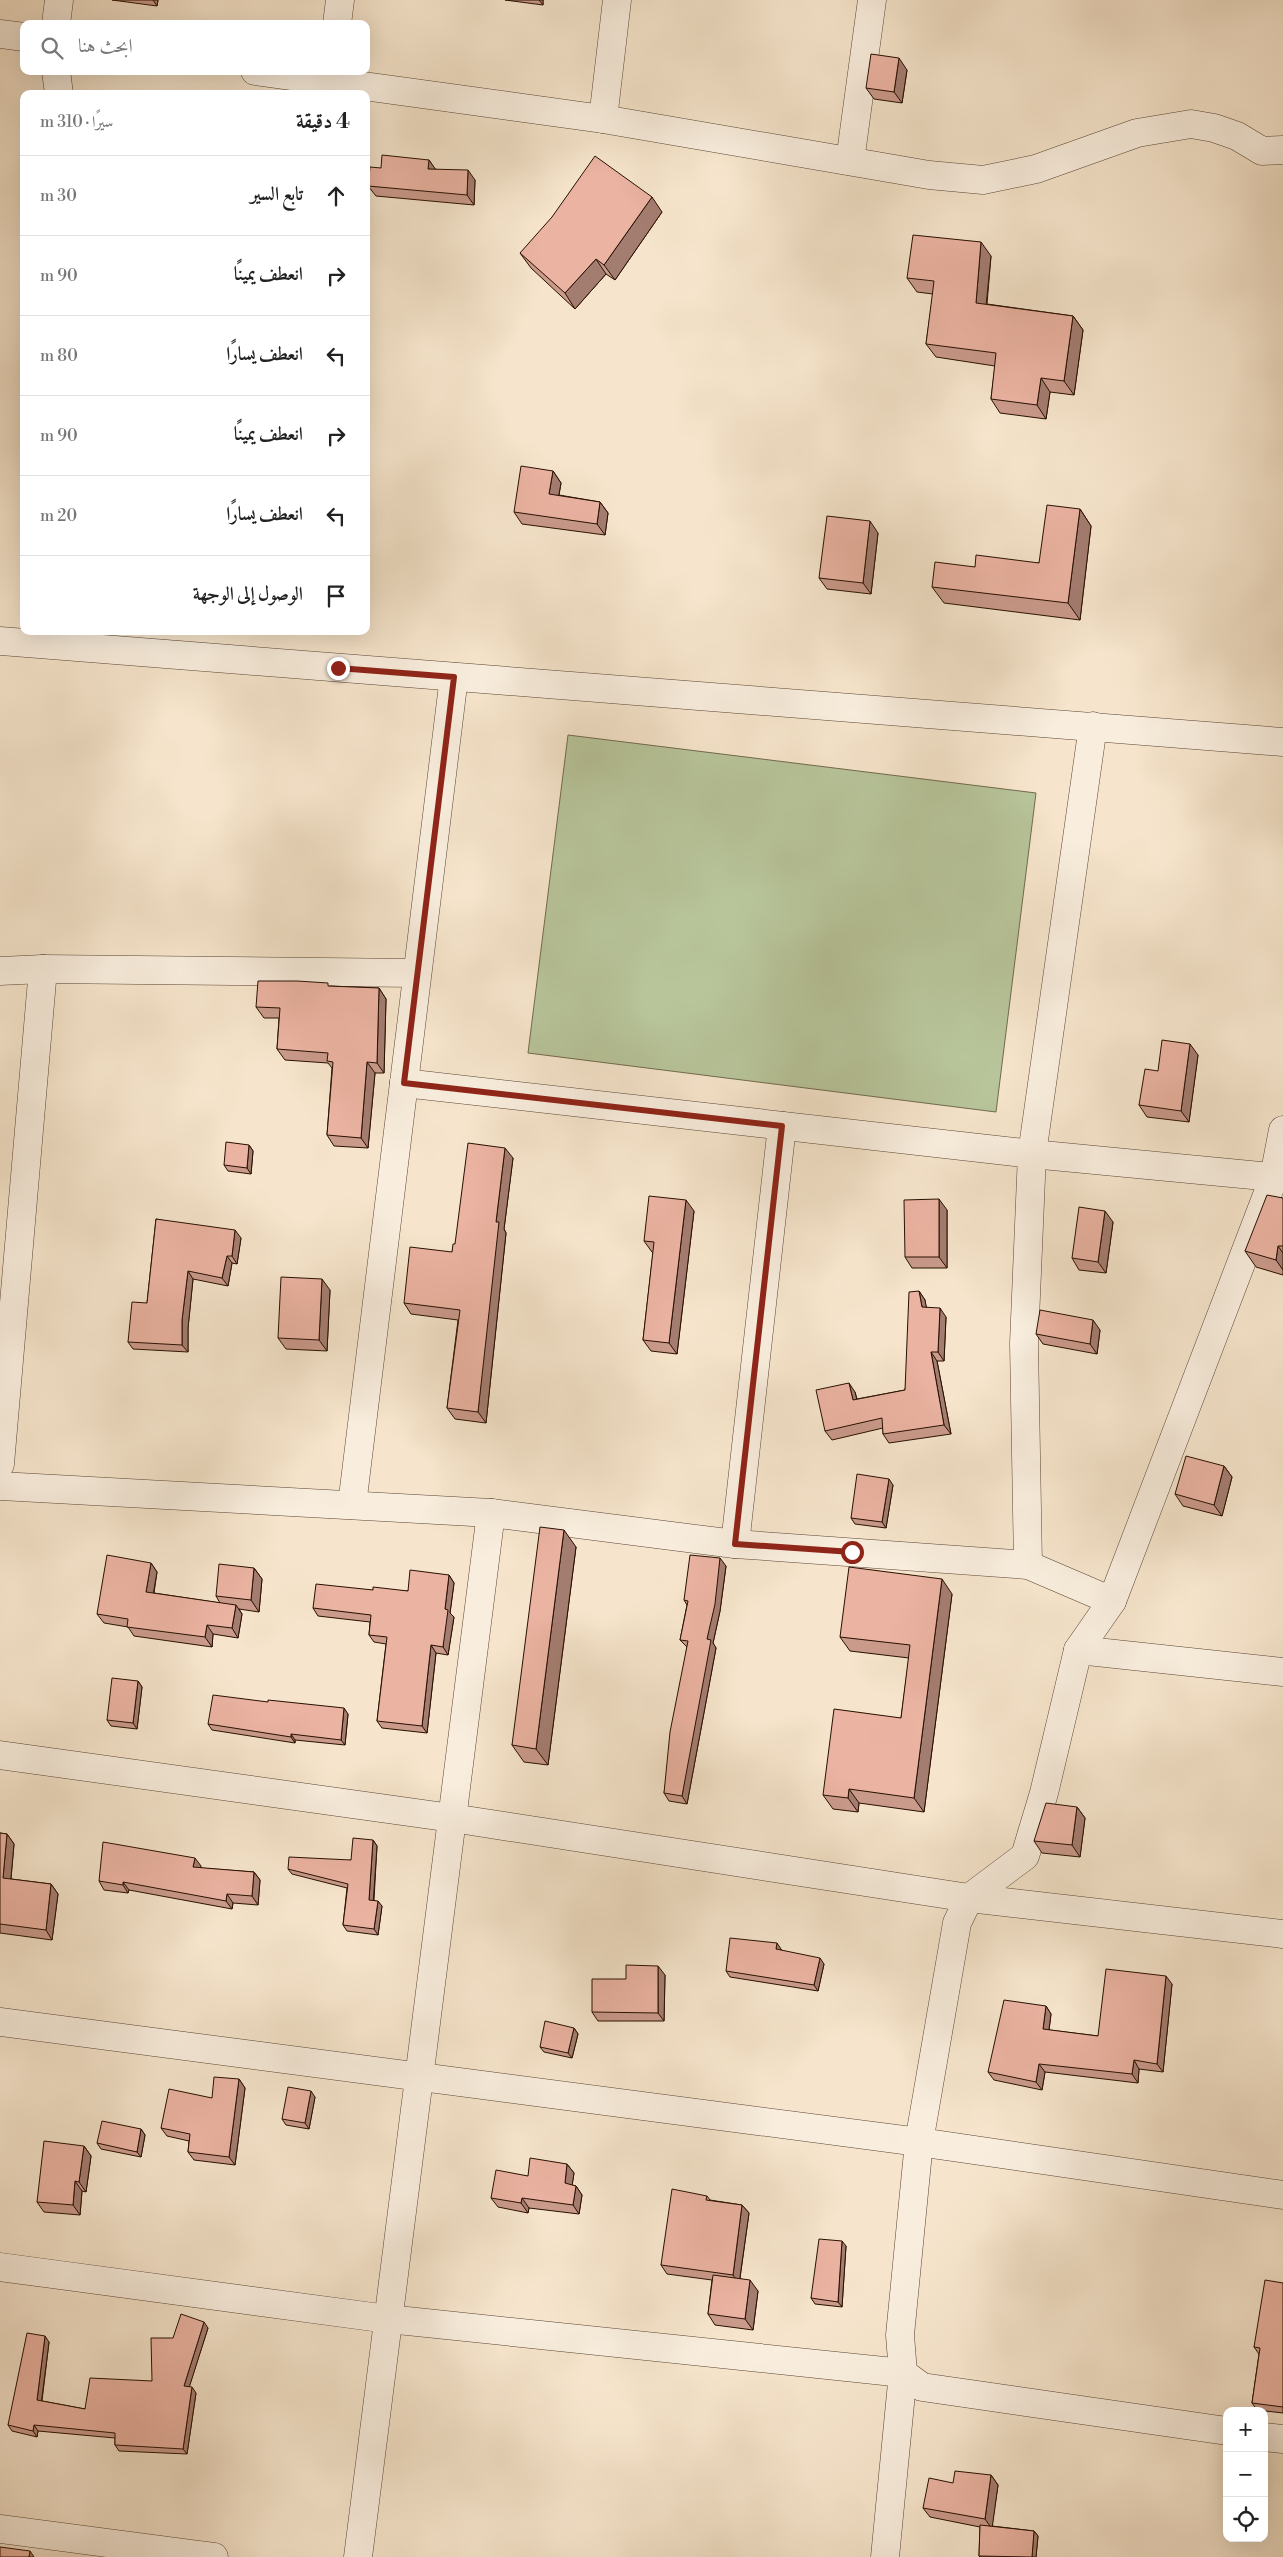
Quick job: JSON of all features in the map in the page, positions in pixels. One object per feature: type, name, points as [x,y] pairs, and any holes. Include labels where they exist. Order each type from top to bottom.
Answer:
[{"type":"street","points":[[56,20],[59,0]]},
{"type":"street","points":[[338,20],[340,0]]},
{"type":"street","points":[[603,120],[617,0]]},
{"type":"street","points":[[850,161],[872,0]]},
{"type":"street","points":[[0,34],[20,36]]},
{"type":"street","points":[[57,75],[58,90]]},
{"type":"street","points":[[305,75],[330,77],[603,120],[929,175],[983,180],[1036,169],[1137,133],[1191,124],[1214,128],[1237,136],[1262,151],[1283,150]]},
{"type":"street","points":[[0,641],[69,639],[454,677],[1283,742]]},
{"type":"street","points":[[352,1505],[454,677]]},
{"type":"street","points":[[1028,1565],[1024,1342],[1032,1154],[1093,726]]},
{"type":"street","points":[[0,971],[43,969],[417,973]]},
{"type":"street","points":[[0,1464],[43,969]]},
{"type":"street","points":[[404,1083],[1032,1154],[1279,1177]]},
{"type":"street","points":[[735,1544],[782,1126]]},
{"type":"street","points":[[885,2557],[903,2373],[900,2335],[919,2142],[957,1923],[969,1898],[1025,1856],[1044,1793],[1078,1650],[1112,1602],[1279,1177],[1283,1130]]},
{"type":"street","points":[[0,1486],[492,1513],[735,1544],[1028,1565],[1112,1602]]},
{"type":"street","points":[[358,2557],[492,1513]]},
{"type":"street","points":[[1078,1650],[1283,1672]]},
{"type":"street","points":[[0,1756],[452,1818],[969,1898],[1283,1934]]},
{"type":"street","points":[[0,2022],[919,2142],[1283,2195]]},
{"type":"street","points":[[0,2267],[388,2319],[903,2373],[922,2387],[1223,2430]]},
{"type":"street","points":[[1268,2437],[1283,2439]]},
{"type":"street","points":[[0,2529],[214,2557]]},
{"type":"green space","points":[[568,735],[1036,793],[996,1112],[528,1053]]},
{"type":"building","points":[[871,54],[899,58],[894,92],[866,88]]},
{"type":"building","points":[[382,155],[429,160],[428,169],[468,170],[467,195],[370,186],[370,167],[381,168]]},
{"type":"building","points":[[595,156],[652,197],[604,265],[596,259],[565,293],[520,253],[552,217]]},
{"type":"building","points":[[913,235],[981,242],[976,303],[1073,316],[1064,381],[1041,378],[1037,405],[991,399],[996,353],[926,344],[934,281],[907,278]]},
{"type":"building","points":[[521,466],[553,471],[549,494],[600,502],[597,524],[514,512]]},
{"type":"building","points":[[1047,505],[1080,509],[1068,603],[932,587],[935,562],[975,567],[976,555],[1039,563]]},
{"type":"building","points":[[827,516],[870,521],[863,583],[819,578]]},
{"type":"building","points":[[258,981],[297,981],[328,983],[328,986],[379,988],[377,1063],[367,1062],[361,1138],[327,1135],[333,1062],[327,1061],[328,1053],[277,1049],[280,1008],[256,1007]]},
{"type":"building","points":[[1162,1040],[1190,1044],[1181,1111],[1139,1105],[1145,1069],[1158,1071]]},
{"type":"building","points":[[226,1142],[249,1145],[247,1168],[224,1165]]},
{"type":"building","points":[[468,1143],[505,1148],[496,1222],[499,1222],[478,1412],[447,1408],[460,1310],[404,1303],[410,1247],[452,1252],[453,1244],[455,1244]]},
{"type":"building","points":[[1267,1195],[1283,1198],[1283,1246],[1278,1246],[1276,1260],[1245,1251]]},
{"type":"building","points":[[649,1196],[686,1200],[669,1343],[643,1340],[654,1242],[644,1241]]},
{"type":"building","points":[[939,1199],[939,1257],[905,1257],[904,1200]]},
{"type":"building","points":[[1079,1207],[1105,1211],[1098,1262],[1072,1258]]},
{"type":"building","points":[[156,1219],[235,1230],[232,1256],[227,1256],[222,1278],[188,1271],[182,1320],[182,1345],[128,1342],[132,1302],[147,1303]]},
{"type":"building","points":[[281,1277],[322,1279],[319,1340],[278,1338]]},
{"type":"building","points":[[919,1291],[922,1307],[940,1308],[938,1352],[931,1352],[944,1425],[883,1434],[882,1418],[825,1431],[816,1390],[849,1383],[853,1400],[905,1390],[909,1292]]},
{"type":"building","points":[[1040,1310],[1093,1320],[1090,1344],[1036,1334]]},
{"type":"building","points":[[1186,1456],[1224,1466],[1214,1505],[1175,1494]]},
{"type":"building","points":[[857,1474],[889,1479],[882,1522],[851,1518]]},
{"type":"building","points":[[540,1527],[564,1530],[536,1749],[512,1745]]},
{"type":"building","points":[[107,1555],[151,1563],[146,1592],[236,1605],[232,1628],[207,1625],[205,1637],[127,1627],[128,1619],[97,1614]]},
{"type":"building","points":[[690,1555],[720,1558],[715,1604],[707,1639],[711,1640],[682,1796],[664,1793],[670,1732],[688,1641],[680,1640],[688,1601],[684,1600]]},
{"type":"building","points":[[219,1564],[254,1568],[251,1600],[216,1596]]},
{"type":"building","points":[[849,1567],[942,1579],[914,1798],[849,1789],[848,1798],[823,1795],[834,1709],[901,1718],[910,1645],[840,1637]]},
{"type":"building","points":[[410,1570],[449,1575],[445,1609],[448,1610],[443,1647],[431,1645],[422,1726],[377,1721],[387,1637],[369,1635],[371,1615],[313,1608],[316,1584],[373,1590],[373,1587],[408,1591]]},
{"type":"building","points":[[112,1678],[138,1681],[133,1723],[107,1720]]},
{"type":"building","points":[[213,1695],[268,1702],[268,1700],[344,1708],[341,1740],[291,1734],[291,1737],[208,1724]]},
{"type":"building","points":[[1046,1803],[1077,1807],[1072,1845],[1034,1841]]},
{"type":"building","points":[[0,1833],[7,1834],[3,1878],[51,1884],[46,1930],[0,1924]]},
{"type":"building","points":[[353,1838],[373,1840],[369,1900],[378,1901],[374,1929],[343,1925],[348,1884],[288,1869],[289,1857],[351,1860]]},
{"type":"building","points":[[103,1842],[195,1858],[193,1867],[254,1872],[252,1896],[227,1894],[226,1901],[123,1882],[123,1885],[99,1881]]},
{"type":"building","points":[[730,1938],[777,1943],[776,1949],[820,1958],[814,1985],[726,1971]]},
{"type":"building","points":[[626,1965],[658,1966],[658,2013],[592,2012],[592,1979],[626,1979]]},
{"type":"building","points":[[1106,1969],[1166,1976],[1157,2064],[1134,2060],[1132,2074],[1039,2064],[1036,2082],[988,2072],[1004,2000],[1046,2006],[1043,2029],[1098,2036]]},
{"type":"building","points":[[545,2021],[574,2028],[568,2053],[540,2047]]},
{"type":"building","points":[[214,2077],[239,2079],[229,2157],[188,2152],[190,2134],[161,2128],[169,2089],[212,2098]]},
{"type":"building","points":[[288,2087],[311,2091],[305,2123],[282,2119]]},
{"type":"building","points":[[102,2121],[141,2129],[137,2152],[97,2143]]},
{"type":"building","points":[[44,2141],[84,2146],[79,2182],[75,2181],[73,2205],[37,2202]]},
{"type":"building","points":[[530,2158],[567,2164],[565,2183],[576,2186],[573,2205],[522,2198],[521,2203],[491,2198],[496,2170],[528,2176]]},
{"type":"building","points":[[672,2189],[707,2196],[706,2200],[742,2205],[733,2275],[661,2265]]},
{"type":"building","points":[[819,2239],[842,2241],[838,2302],[811,2298]]},
{"type":"building","points":[[713,2275],[750,2280],[745,2319],[708,2314]]},
{"type":"building","points":[[1265,2280],[1283,2283],[1283,2407],[1252,2403],[1260,2348],[1254,2347]]},
{"type":"building","points":[[181,2314],[204,2322],[184,2386],[192,2387],[183,2449],[115,2445],[115,2433],[34,2425],[33,2431],[8,2425],[27,2333],[45,2336],[37,2400],[85,2409],[90,2378],[152,2381],[151,2338],[173,2338]]},
{"type":"building","points":[[955,2471],[991,2475],[985,2519],[923,2508],[929,2478],[953,2483]]},
{"type":"building","points":[[980,2525],[1034,2531],[1032,2557],[979,2556]]},
{"type":"building","points":[[0,2547],[30,2551],[29,2557],[0,2557]]},
{"type":"route","points":[[338,668],[454,677],[404,1083],[782,1126],[735,1544],[852,1552]]}]
